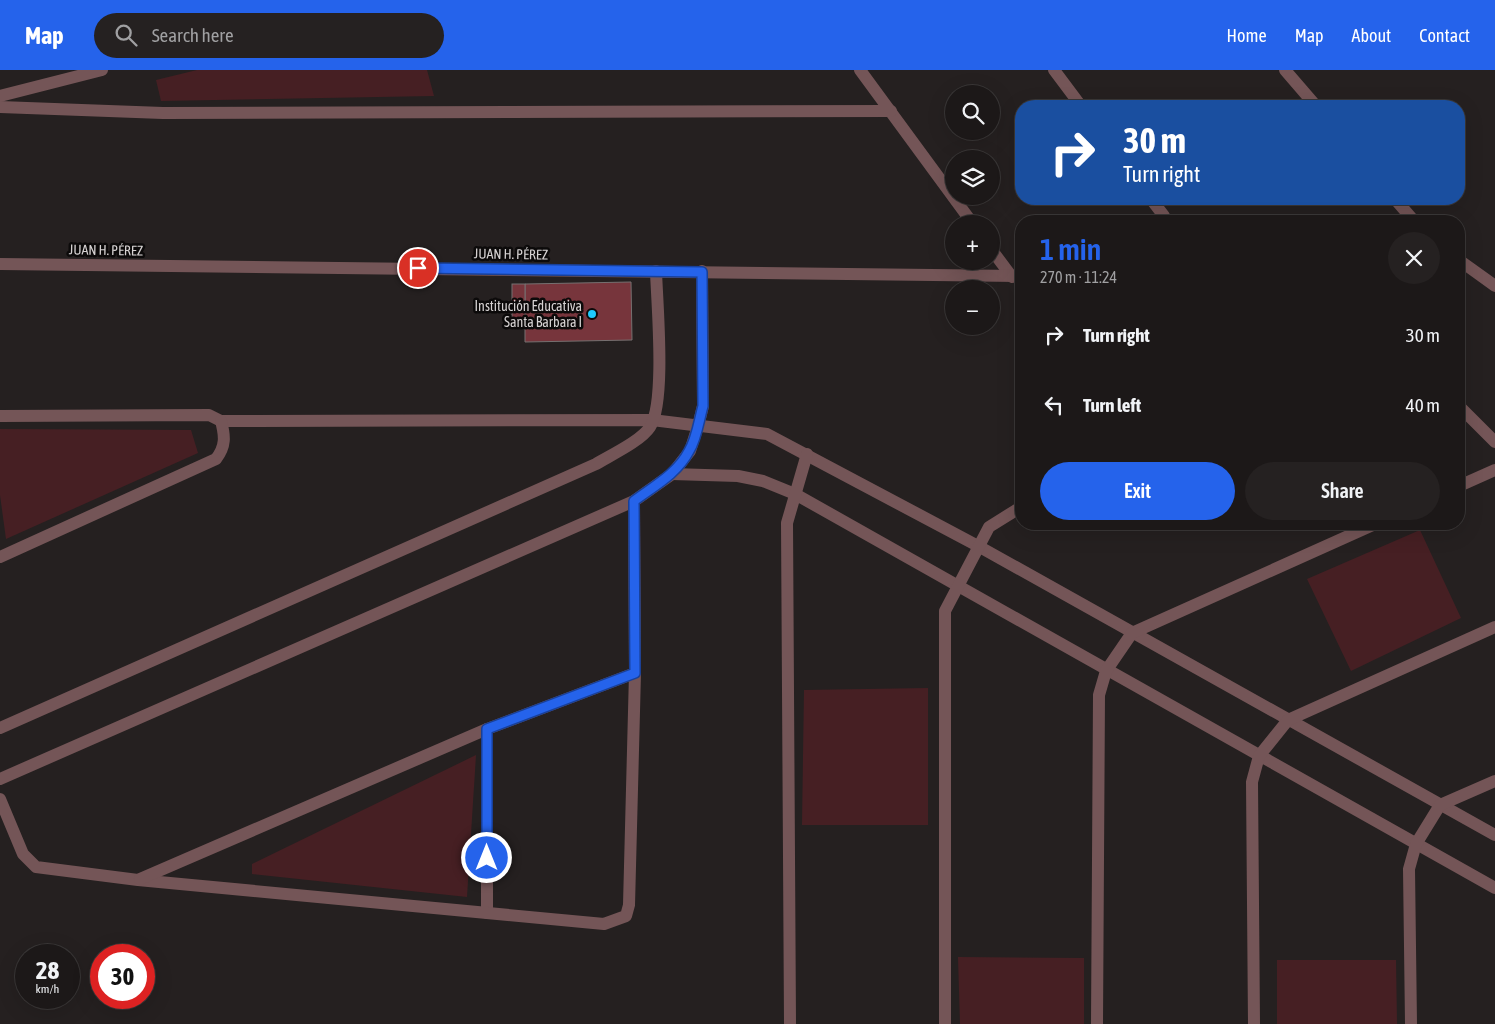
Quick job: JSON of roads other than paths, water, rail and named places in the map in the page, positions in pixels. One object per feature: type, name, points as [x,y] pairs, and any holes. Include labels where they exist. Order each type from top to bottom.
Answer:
[{"type":"street","points":[[0,96],[102,70]]},
{"type":"street","points":[[860,70],[966,215]]},
{"type":"street","points":[[1054,70],[1076,100]]},
{"type":"street","points":[[1285,70],[1311,100]]},
{"type":"street","points":[[0,107],[163,113],[891,111]]},
{"type":"street","points":[[1156,205],[1163,215]]},
{"type":"street","points":[[1399,205],[1409,215]]},
{"type":"street","points":[[1000,259],[1015,275]]},
{"type":"street","name":"JUAN H. PÉREZ","points":[[0,264],[1015,276]]},
{"type":"street","points":[[1465,264],[1495,286]]},
{"type":"street","points":[[0,728],[596,464],[631,443],[650,427],[659,395],[656,271]]},
{"type":"street","points":[[0,779],[634,501],[672,474],[690,451],[703,406],[702,272]]},
{"type":"street","points":[[1465,412],[1495,442]]},
{"type":"street","points":[[0,416],[209,415],[221,421],[652,420],[767,434],[978,546],[1495,836]]},
{"type":"street","points":[[0,557],[216,459],[223,450],[225,435],[221,421]]},
{"type":"street","points":[[790,1024],[787,523],[806,454]]},
{"type":"street","points":[[1465,483],[1495,470]]},
{"type":"street","points":[[672,474],[738,476],[763,480],[795,494],[956,587],[1495,888]]},
{"type":"street","points":[[0,799],[23,854],[36,867],[138,880],[604,924],[626,916],[629,905],[635,673],[634,501]]},
{"type":"street","points":[[945,1024],[945,611],[989,527],[1015,512]]},
{"type":"street","points":[[1097,1024],[1099,695],[1106,670],[1132,633],[1362,530]]},
{"type":"street","points":[[1254,1024],[1252,782],[1259,756],[1288,720],[1495,627]]},
{"type":"street","points":[[138,880],[487,729],[635,673]]},
{"type":"street","points":[[487,729],[487,913]]},
{"type":"street","points":[[1411,1024],[1409,870],[1416,844],[1440,805],[1495,781]]},
{"type":"place","name":"Institución Educativa Santa Barbara I","points":[[592,314]]}]
